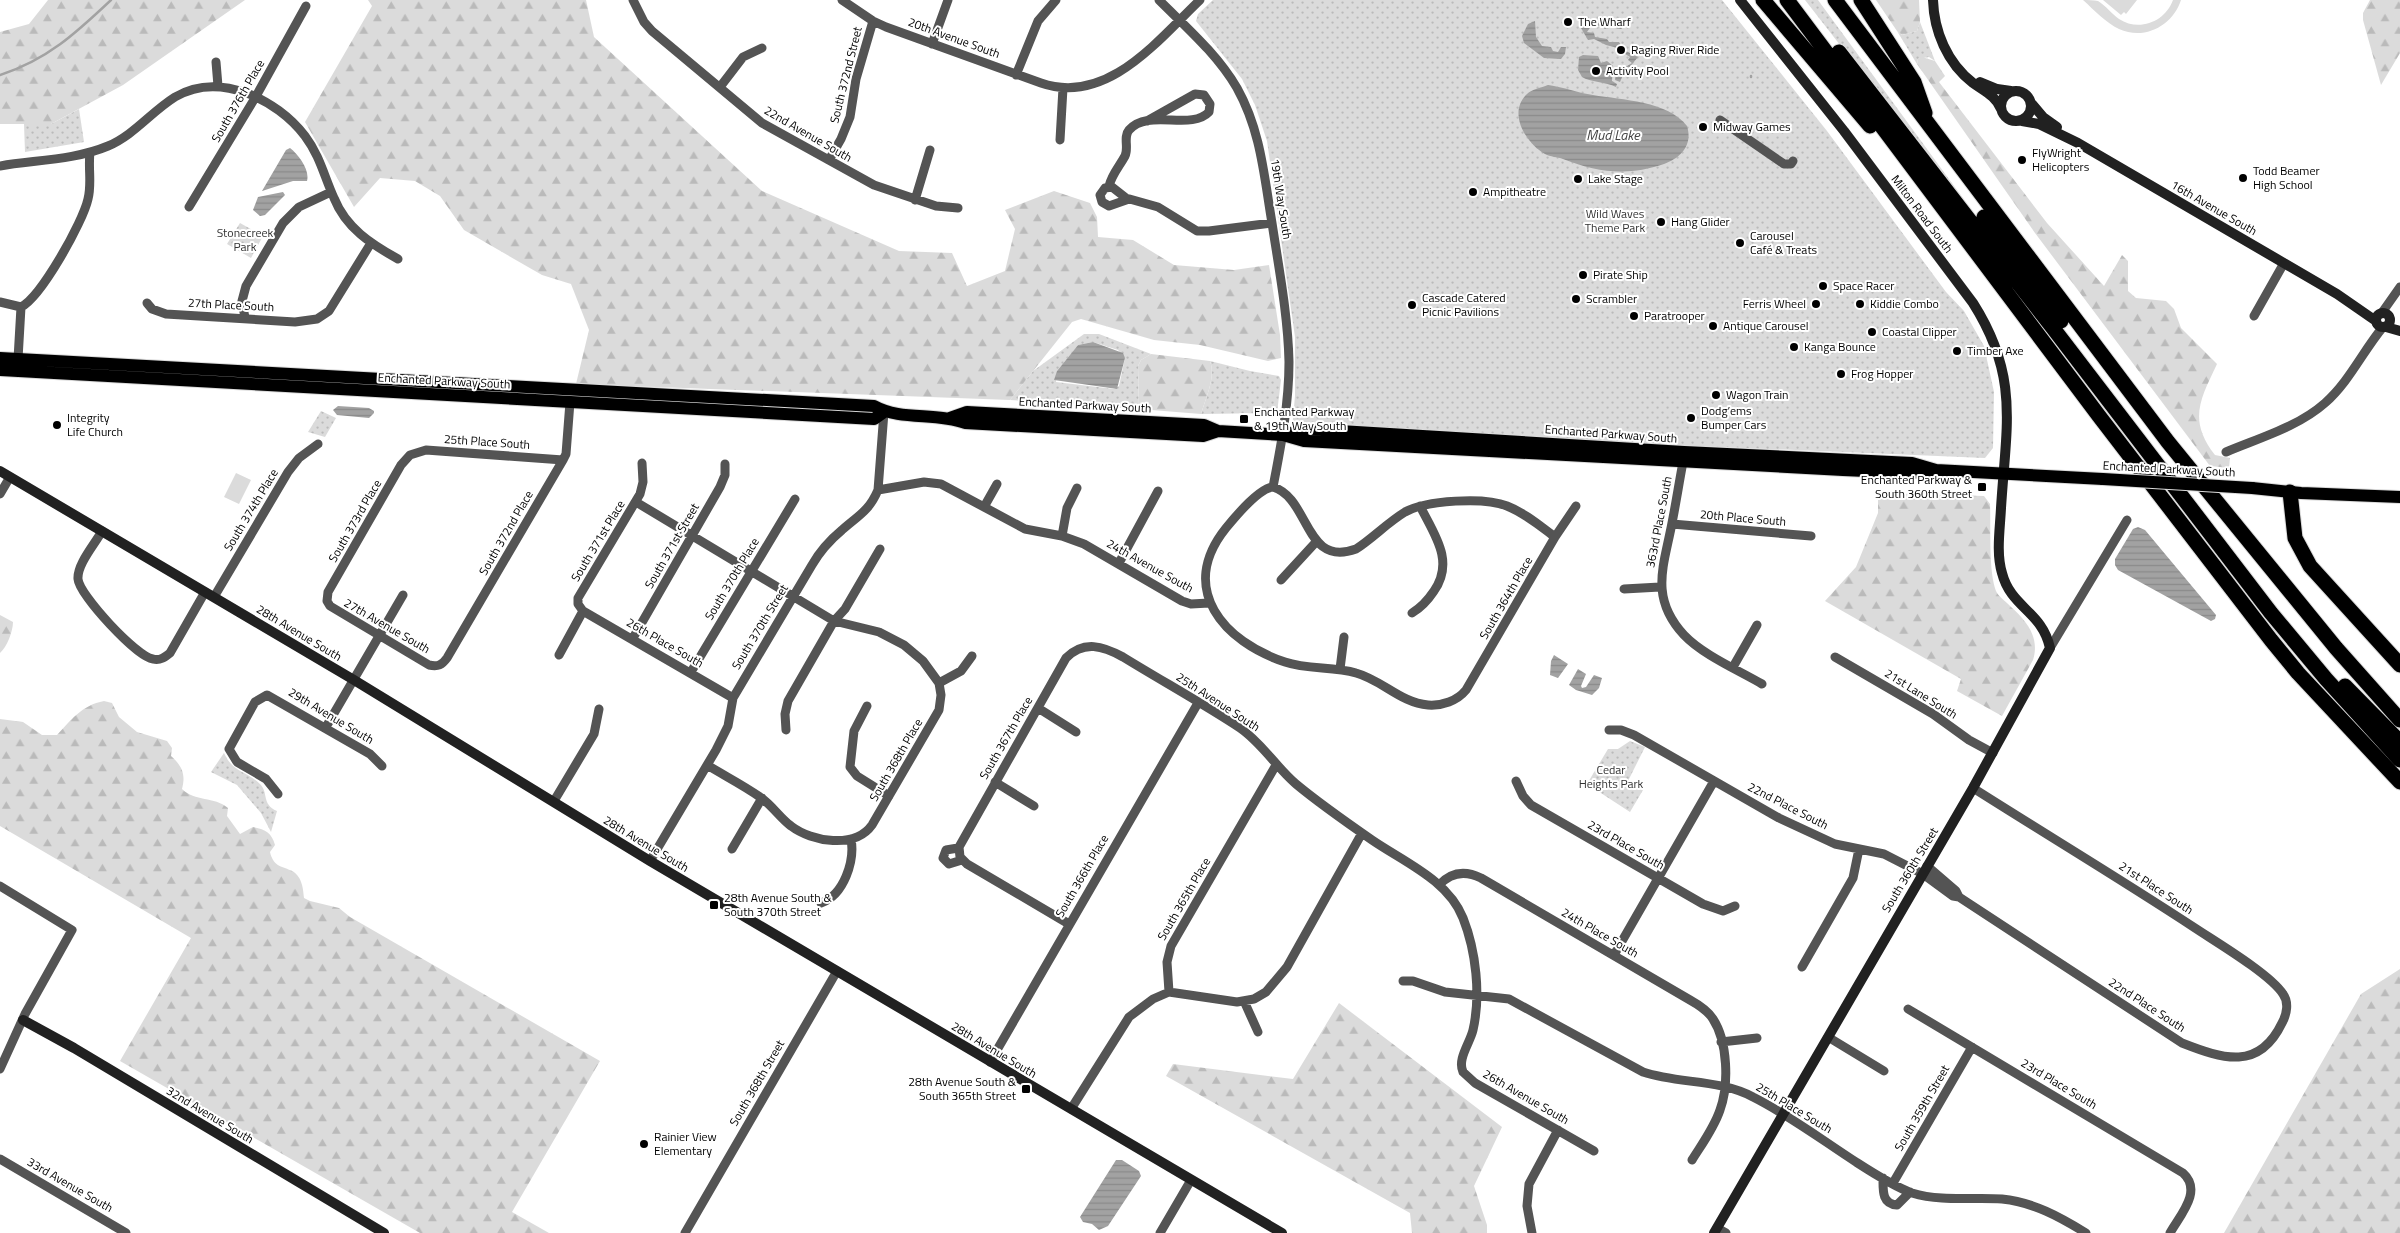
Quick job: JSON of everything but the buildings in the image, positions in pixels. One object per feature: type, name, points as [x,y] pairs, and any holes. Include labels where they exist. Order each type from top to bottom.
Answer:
[{"type":"highway","points":[[1763,0],[1967,240]]},
{"type":"highway","points":[[1788,0],[1967,240],[2271,640],[2317,693],[2400,782]]},
{"type":"highway","points":[[1799,0],[2054,328],[2271,614],[2326,679],[2400,760]]},
{"type":"highway","points":[[1835,0],[2168,442],[2336,648],[2400,720]]},
{"type":"highway","points":[[1862,0],[1914,82],[1931,128]]},
{"type":"highway","points":[[1882,64],[1926,137],[2166,466],[2258,584],[2342,682],[2400,742]]},
{"type":"highway","points":[[2290,492],[2296,538],[2310,566],[2400,665]]},
{"type":"highway","points":[[2336,648],[2400,706]]},
{"type":"main road","name":"Enchanted Parkway South","points":[[0,358],[486,391],[570,402],[874,419],[884,412]]},
{"type":"main road","name":"Enchanted Parkway South","points":[[0,370],[874,406],[884,412],[950,418],[965,423],[1203,436],[1218,431],[1283,435],[1304,441],[1912,473],[1936,470],[2400,497]]},
{"type":"main road","name":"Enchanted Parkway South","points":[[1283,435],[1306,429],[1731,455],[1912,463],[1936,470]]},
{"type":"main road","points":[[1683,462],[1687,458],[1726,458],[1731,455]]},
{"type":"street","name":"22nd Avenue South","points":[[633,0],[644,22],[652,31],[762,123],[874,185],[915,200],[945,208],[958,208]]},
{"type":"street","name":"20th Avenue South","points":[[842,0],[872,21],[1047,86],[1063,88],[1089,85],[1119,72],[1142,57],[1200,0]]},
{"type":"street","points":[[932,44],[948,0]]},
{"type":"street","points":[[1016,75],[1038,22],[1056,0]]},
{"type":"street","name":"19th Way South","points":[[1160,0],[1224,68],[1248,110],[1263,160],[1279,262],[1289,363],[1283,435]]},
{"type":"street","name":"Milton Road South","points":[[1740,0],[1850,139],[1973,303],[1988,328],[1998,352],[2007,389],[2008,417],[2003,475]]},
{"type":"street","points":[[1933,0],[1934,14],[1940,38],[1951,59],[1960,70],[1972,82],[1993,97],[2009,120],[2022,120],[2029,115],[2032,104],[2026,93],[1990,87],[1960,70]]},
{"type":"street","name":"South 376th Place","points":[[189,207],[255,98],[306,6]]},
{"type":"street","name":"South 372nd Street","points":[[829,160],[841,139],[850,117],[857,74],[872,21]]},
{"type":"street","points":[[720,87],[743,57],[762,48]]},
{"type":"street","points":[[216,62],[218,86]]},
{"type":"street","points":[[0,166],[90,152],[125,137],[175,97],[200,88],[218,86],[240,90],[280,114],[300,129],[318,155],[331,192],[346,220],[371,243],[398,259]]},
{"type":"street","points":[[1060,140],[1063,88]]},
{"type":"street","points":[[2001,109],[2003,98],[2011,91]]},
{"type":"street","points":[[1147,121],[1198,118],[1209,112],[1210,104],[1205,96],[1195,94],[1147,121],[1128,132],[1126,154],[1113,173],[1109,186],[1100,195],[1105,204],[1113,206],[1123,200],[1129,200],[1158,207],[1199,231],[1272,223]]},
{"type":"street","name":"16th Avenue South","points":[[2032,104],[2043,117],[2078,143]]},
{"type":"street","points":[[1720,120],[1784,164],[1791,164],[1793,161]]},
{"type":"street","name":"16th Avenue South","points":[[2022,120],[2039,124],[2078,143],[2400,330]]},
{"type":"street","points":[[915,200],[930,150]]},
{"type":"street","points":[[0,302],[21,307],[32,299],[42,287],[83,214],[89,192],[90,152]]},
{"type":"street","points":[[1109,186],[1114,187],[1129,200]]},
{"type":"street","points":[[245,318],[242,301],[246,286],[286,218],[300,207],[331,192]]},
{"type":"street","name":"27th Place South","points":[[146,303],[152,310],[166,314],[295,322],[317,319],[329,311],[371,243]]},
{"type":"street","points":[[2254,316],[2284,263]]},
{"type":"street","points":[[2226,452],[2312,414],[2338,390],[2367,350],[2400,288]]},
{"type":"street","points":[[18,359],[21,307]]},
{"type":"street","name":"South 372nd Place","points":[[438,666],[447,658],[566,454],[570,402]]},
{"type":"street","name":"South 370th Street","points":[[650,861],[726,731],[733,698],[820,552],[843,529],[865,512],[878,490],[884,412]]},
{"type":"street","points":[[1273,487],[1283,435]]},
{"type":"street","name":"South 374th Place","points":[[102,531],[81,567],[78,578],[82,591],[125,640],[151,660],[162,659],[170,653],[210,595],[288,472],[299,458],[318,444]]},
{"type":"street","name":"25th Place South","points":[[410,455],[426,450],[563,460]]},
{"type":"street","name":"South 373rd Place","points":[[327,602],[328,592],[401,465],[410,455]]},
{"type":"street","name":"363rd Place South","points":[[1660,587],[1662,565],[1672,524],[1683,462]]},
{"type":"street","name":"South 371st Place","points":[[559,655],[583,611],[578,604],[578,598],[636,502],[643,482],[642,463]]},
{"type":"street","name":"South 371st Street","points":[[633,638],[724,480],[725,464]]},
{"type":"street","name":"28th Avenue South","points":[[0,471],[354,680],[650,861],[1282,1233]]},
{"type":"street","points":[[2003,475],[2000,550],[2002,573],[2015,600],[2045,630],[2050,648]]},
{"type":"street","points":[[0,494],[10,477]]},
{"type":"street","name":"24th Avenue South","points":[[878,490],[932,482],[952,489],[1029,530],[1062,536],[1084,544],[1182,601],[1191,604],[1209,603]]},
{"type":"street","points":[[984,506],[997,484]]},
{"type":"street","points":[[1344,637],[1340,669],[1294,664],[1270,655],[1229,630],[1209,603],[1206,584],[1208,563],[1217,540],[1248,504],[1266,489],[1273,487],[1282,492],[1292,503],[1316,542],[1333,551],[1351,551],[1367,542],[1400,516],[1420,506],[1449,501],[1499,504],[1522,514],[1555,537]]},
{"type":"street","points":[[1062,536],[1067,508],[1077,488]]},
{"type":"street","points":[[1119,563],[1158,491]]},
{"type":"street","name":"South 370th Place","points":[[691,672],[795,499]]},
{"type":"street","points":[[636,502],[834,621],[879,632],[900,642],[917,655],[938,682],[961,671],[972,656]]},
{"type":"street","points":[[1412,613],[1426,603],[1441,580],[1444,568],[1442,551],[1420,506]]},
{"type":"street","name":"South 364th Place","points":[[1340,669],[1360,674],[1417,703],[1435,705],[1454,700],[1463,694],[1555,537],[1576,506]]},
{"type":"street","name":"South 360th Street","points":[[1719,1231],[1783,1114],[1993,753],[2050,648],[2127,520]]},
{"type":"street","name":"20th Place South","points":[[1672,524],[1811,536]]},
{"type":"street","points":[[1281,580],[1316,542]]},
{"type":"street","points":[[786,730],[785,714],[788,701],[834,621],[845,609],[880,549]]},
{"type":"street","points":[[1624,589],[1660,587],[1668,610],[1684,635],[1762,684]]},
{"type":"street","points":[[326,727],[403,595]]},
{"type":"street","name":"27th Avenue South","points":[[327,602],[334,609],[378,637],[429,665],[438,666]]},
{"type":"street","name":"26th Place South","points":[[583,611],[633,638],[733,698]]},
{"type":"street","points":[[1733,667],[1757,625]]},
{"type":"street","name":"25th Avenue South","points":[[1092,645],[1112,651],[1253,738],[1276,765],[1304,790],[1362,833],[1439,885],[1452,899],[1462,917],[1472,955],[1476,994],[1473,1028],[1464,1055]]},
{"type":"street","name":"South 367th Place","points":[[1068,924],[960,855],[961,840],[1066,658],[1078,649],[1092,645]]},
{"type":"street","name":"21st Lane South","points":[[1834,657],[1933,714],[1968,740],[1993,753]]},
{"type":"street","name":"South 368th Place","points":[[851,839],[868,830],[939,710],[941,695],[938,682]]},
{"type":"street","name":"29th Avenue South","points":[[278,794],[266,779],[237,762],[229,749],[252,706],[263,697],[273,697],[326,727],[370,754],[382,766]]},
{"type":"street","name":"South 366th Place","points":[[990,1062],[1068,924],[1198,703]]},
{"type":"street","points":[[867,706],[854,731],[850,767],[857,776],[889,796]]},
{"type":"street","points":[[1038,708],[1076,732]]},
{"type":"street","points":[[554,801],[594,734],[599,710]]},
{"type":"street","name":"22nd Place South","points":[[1609,730],[1621,730],[1634,735],[1794,825],[1835,844],[1859,850],[1879,852],[1925,870],[1953,896],[1959,897],[2182,1043],[2221,1056],[2246,1058],[2261,1050],[2276,1034]]},
{"type":"street","points":[[707,765],[762,798],[787,822],[801,832],[820,838],[851,839],[852,857],[847,872],[835,893],[821,903]]},
{"type":"street","name":"South 365th Place","points":[[1169,992],[1167,962],[1171,946],[1276,765]]},
{"type":"street","name":"23rd Place South","points":[[1516,781],[1523,796],[1531,805],[1718,911],[1727,911],[1735,906]]},
{"type":"street","points":[[1614,956],[1714,781]]},
{"type":"street","points":[[995,782],[1034,806]]},
{"type":"street","name":"21st Place South","points":[[1973,788],[2158,904],[2268,979],[2283,994],[2287,1007],[2285,1018],[2276,1034]]},
{"type":"street","points":[[732,849],[762,798]]},
{"type":"street","points":[[1070,1109],[1129,1017],[1146,1003],[1169,992],[1217,1000],[1244,1002],[1266,992],[1281,976],[1362,833]]},
{"type":"street","points":[[1802,967],[1853,878],[1859,850]]},
{"type":"street","name":"24th Place South","points":[[1439,885],[1453,875],[1463,872],[1474,875],[1703,1008],[1714,1021],[1722,1042],[1724,1086],[1719,1113],[1692,1160]]},
{"type":"street","points":[[0,887],[72,930],[23,1020],[0,1069]]},
{"type":"street","name":"South 368th Street","points":[[685,1233],[837,971]]},
{"type":"street","name":"25th Place South","points":[[1402,982],[1413,981],[1445,992],[1500,996],[1518,1002],[1643,1072],[1666,1078],[1724,1086],[1744,1092],[1783,1114],[1883,1178],[1910,1192],[1956,1199],[2015,1201],[2043,1210],[2086,1233]]},
{"type":"street","points":[[1244,1002],[1258,1032]]},
{"type":"street","name":"23rd Place South","points":[[1908,1009],[2186,1176],[2192,1185],[2191,1197],[2170,1233]]},
{"type":"street","name":"32nd Avenue South","points":[[23,1020],[74,1048],[384,1233]]},
{"type":"street","points":[[1828,1036],[1884,1071]]},
{"type":"street","points":[[1722,1042],[1757,1038]]},
{"type":"street","name":"South 359th Street","points":[[1893,1183],[1972,1047]]},
{"type":"street","name":"26th Avenue South","points":[[1464,1055],[1461,1067],[1468,1078],[1594,1151]]},
{"type":"street","points":[[1532,1233],[1527,1206],[1529,1184],[1558,1130]]},
{"type":"street","name":"33rd Avenue South","points":[[0,1159],[126,1233]]},
{"type":"street","points":[[1883,1178],[1884,1196],[1889,1203],[1897,1205],[1910,1192]]},
{"type":"street","points":[[1160,1233],[1191,1180]]},
{"type":"green space","points":[[48,0],[245,0],[123,85],[51,124],[0,124],[0,32],[29,24]]},
{"type":"green space","points":[[368,0],[586,0],[594,37],[762,191],[899,251],[952,253],[967,286],[1005,271],[1015,229],[1005,210],[1054,191],[1090,203],[1097,217],[1098,237],[1133,240],[1174,265],[1234,270],[1269,265],[1280,335],[1281,358],[1268,361],[1200,345],[1154,340],[1081,319],[1072,322],[1010,400],[576,384],[589,330],[571,284],[542,275],[464,230],[440,196],[415,181],[380,178],[354,207],[305,122],[372,6]]},
{"type":"green space","name":"Wild Waves Theme Park","points":[[1213,0],[1722,0],[1827,131],[1946,292],[1964,311],[1984,346],[1994,392],[1993,448],[1985,458],[1292,429],[1295,396],[1295,337],[1267,141],[1255,105],[1242,79],[1196,21],[1198,14]]},
{"type":"green space","points":[[1805,0],[1818,0],[2003,253],[2002,253]]},
{"type":"green space","points":[[1876,0],[1919,0],[1920,22],[1917,31],[1902,35],[1897,31]]},
{"type":"green space","points":[[2083,0],[2098,1],[2119,19],[2135,25],[2143,25],[2158,19],[2164,14],[2173,0],[2181,0],[2172,17],[2165,23],[2148,32],[2139,33],[2119,29],[2100,16]]},
{"type":"green space","points":[[2103,0],[2137,0],[2126,14],[2124,12],[2121,15]]},
{"type":"green space","points":[[2370,0],[2400,0],[2400,53],[2381,85],[2363,20],[2363,13]]},
{"type":"green space","points":[[1920,22],[1935,61],[1929,57],[1918,59],[1917,64],[1897,31],[1902,35],[1917,31]]},
{"type":"green space","points":[[1922,57],[1935,61],[1945,76],[1939,82],[2047,223],[2104,286],[2122,255],[2128,261],[2128,291],[2136,298],[2166,301],[2174,309],[2181,328],[2217,364],[2202,399],[2199,420],[2207,443],[2215,455],[2230,458],[2229,468],[2210,466],[2035,233],[1917,64],[1918,59]]},
{"type":"green space","points":[[79,109],[84,142],[25,152],[24,124],[51,124]]},
{"type":"green space","name":"Stonecreek Park","points":[[240,223],[263,236],[251,258],[227,244]]},
{"type":"green space","points":[[1084,334],[1099,334],[1151,354],[1141,360],[1138,366],[1139,409],[1010,400],[1033,371]],"holes":[[[1093,342],[1118,350],[1125,358],[1119,386],[1114,389],[1056,382],[1057,371],[1078,345]]]},
{"type":"green space","points":[[1151,354],[1210,361],[1212,367],[1211,380],[1201,414],[1139,409],[1138,366],[1141,360]]},
{"type":"green space","points":[[1210,361],[1279,376],[1281,380],[1277,413],[1201,414],[1211,380],[1212,367]]},
{"type":"green space","points":[[321,411],[336,418],[325,437],[308,432]]},
{"type":"green space","points":[[236,473],[251,480],[239,504],[224,497]]},
{"type":"green space","points":[[1878,493],[1984,496],[1990,504],[1991,563],[1994,585],[1998,595],[2027,624],[2035,644],[2033,660],[2002,716],[1957,691],[1961,679],[1825,601],[1856,567],[1878,513]]},
{"type":"green space","points":[[0,615],[13,622],[9,639],[0,653]]},
{"type":"green space","points":[[104,701],[112,703],[119,717],[137,732],[167,741],[172,748],[171,756],[178,763],[182,771],[184,779],[182,789],[193,796],[223,804],[228,808],[227,816],[240,834],[253,827],[264,830],[270,835],[275,845],[270,852],[273,860],[299,877],[304,898],[339,908],[350,917],[600,1061],[512,1212],[549,1233],[420,1233],[120,1061],[191,938],[0,826],[0,719],[23,722],[42,735],[57,735],[83,710]]},
{"type":"green space","name":"Cedar Heights Park","points":[[1630,741],[1645,747],[1628,781],[1643,790],[1630,812],[1587,784],[1608,749],[1618,749]]},
{"type":"green space","points":[[224,753],[236,768],[263,787],[267,802],[277,811],[271,832],[261,813],[237,785],[211,772]]},
{"type":"green space","points":[[2400,969],[2400,1233],[2224,1233],[2361,994]]},
{"type":"green space","points":[[1339,1003],[1502,1127],[1474,1186],[1487,1225],[1487,1233],[1412,1233],[1410,1213],[1166,1076],[1173,1064],[1293,1079]]},
{"type":"water","name":"Raging River Ride","points":[[1609,18],[1614,23],[1624,24],[1625,26],[1621,29],[1609,27],[1605,29],[1601,26],[1592,25],[1587,32],[1594,33],[1595,37],[1607,39],[1609,42],[1619,42],[1624,50],[1638,57],[1623,75],[1620,82],[1615,80],[1616,73],[1632,63],[1628,60],[1630,57],[1614,47],[1594,39],[1588,40],[1581,28],[1583,22],[1601,23]]},
{"type":"water","points":[[1535,21],[1536,37],[1542,46],[1551,47],[1553,51],[1558,52],[1561,47],[1566,47],[1565,54],[1561,59],[1544,58],[1524,43],[1522,36],[1528,24]]},
{"type":"water","name":"Activity Pool","points":[[1583,55],[1598,56],[1601,63],[1607,61],[1613,66],[1612,81],[1617,84],[1616,87],[1582,77],[1578,70],[1579,57]]},
{"type":"water","name":"Mud Lake","points":[[1548,85],[1587,94],[1644,103],[1668,111],[1687,126],[1687,145],[1676,158],[1664,164],[1651,168],[1626,171],[1601,170],[1547,155],[1531,143],[1521,127],[1519,110],[1521,102],[1529,92]]},
{"type":"water","points":[[290,148],[303,163],[307,172],[307,181],[293,181],[262,191],[286,150]]},
{"type":"water","points":[[283,192],[285,195],[265,215],[260,216],[253,210],[258,197]]},
{"type":"water","points":[[1093,342],[1123,353],[1125,358],[1117,389],[1054,380],[1057,371],[1078,345]]},
{"type":"water","points":[[338,406],[369,408],[374,413],[369,418],[337,415],[333,410]]},
{"type":"water","points":[[2138,527],[2145,530],[2216,615],[2215,619],[2211,621],[2118,570],[2115,565],[2115,559],[2133,529]]},
{"type":"water","points":[[1554,655],[1568,664],[1558,678],[1550,675],[1551,661]]},
{"type":"water","points":[[1578,669],[1586,674],[1581,686],[1582,688],[1586,687],[1594,675],[1602,678],[1599,688],[1592,695],[1576,690],[1569,685]]},
{"type":"water","points":[[1116,1160],[1122,1160],[1139,1171],[1141,1176],[1108,1226],[1099,1230],[1092,1224],[1083,1222],[1080,1217]]},
{"type":"waterway","points":[[0,75],[32,62],[47,53],[86,24],[111,0]]},
{"type":"place","name":"The Wharf","points":[[1568,22]]},
{"type":"place","name":"Raging River Ride","points":[[1621,50]]},
{"type":"place","name":"Activity Pool","points":[[1596,71]]},
{"type":"place","name":"Midway Games","points":[[1703,127]]},
{"type":"place","name":"FlyWright Helicopters","points":[[2022,160]]},
{"type":"place","name":"Todd Beamer High School","points":[[2243,178]]},
{"type":"place","name":"Lake Stage","points":[[1578,179]]},
{"type":"place","name":"Ampitheatre","points":[[1473,192]]},
{"type":"place","name":"Hang Glider","points":[[1661,222]]},
{"type":"place","name":"Carousel Café & Treats","points":[[1740,243]]},
{"type":"place","name":"Pirate Ship","points":[[1583,275]]},
{"type":"place","name":"Space Racer","points":[[1823,286]]},
{"type":"place","name":"Scrambler","points":[[1576,299]]},
{"type":"place","name":"Ferris Wheel","points":[[1816,304]]},
{"type":"place","name":"Kiddie Combo","points":[[1860,304]]},
{"type":"place","name":"Cascade Catered Picnic Pavilions","points":[[1412,305]]},
{"type":"place","name":"Paratrooper","points":[[1634,316]]},
{"type":"place","name":"Antique Carousel","points":[[1713,326]]},
{"type":"place","name":"Coastal Clipper","points":[[1872,332]]},
{"type":"place","name":"Kanga Bounce","points":[[1794,347]]},
{"type":"place","name":"Timber Axe","points":[[1957,351]]},
{"type":"place","name":"Frog Hopper","points":[[1841,374]]},
{"type":"place","name":"Wagon Train","points":[[1716,395]]},
{"type":"place","name":"Dodg’ems Bumper Cars","points":[[1691,418]]},
{"type":"place","name":"Enchanted Parkway & 19th Way South","points":[[1244,419]]},
{"type":"place","name":"Integrity Life Church","points":[[57,425]]},
{"type":"place","name":"Enchanted Parkway & South 360th Street","points":[[1982,487]]},
{"type":"place","name":"28th Avenue South & South 370th Street","points":[[714,905]]},
{"type":"place","name":"28th Avenue South & South 365th Street","points":[[1026,1089]]},
{"type":"place","name":"Rainier View Elementary","points":[[644,1144]]}]
